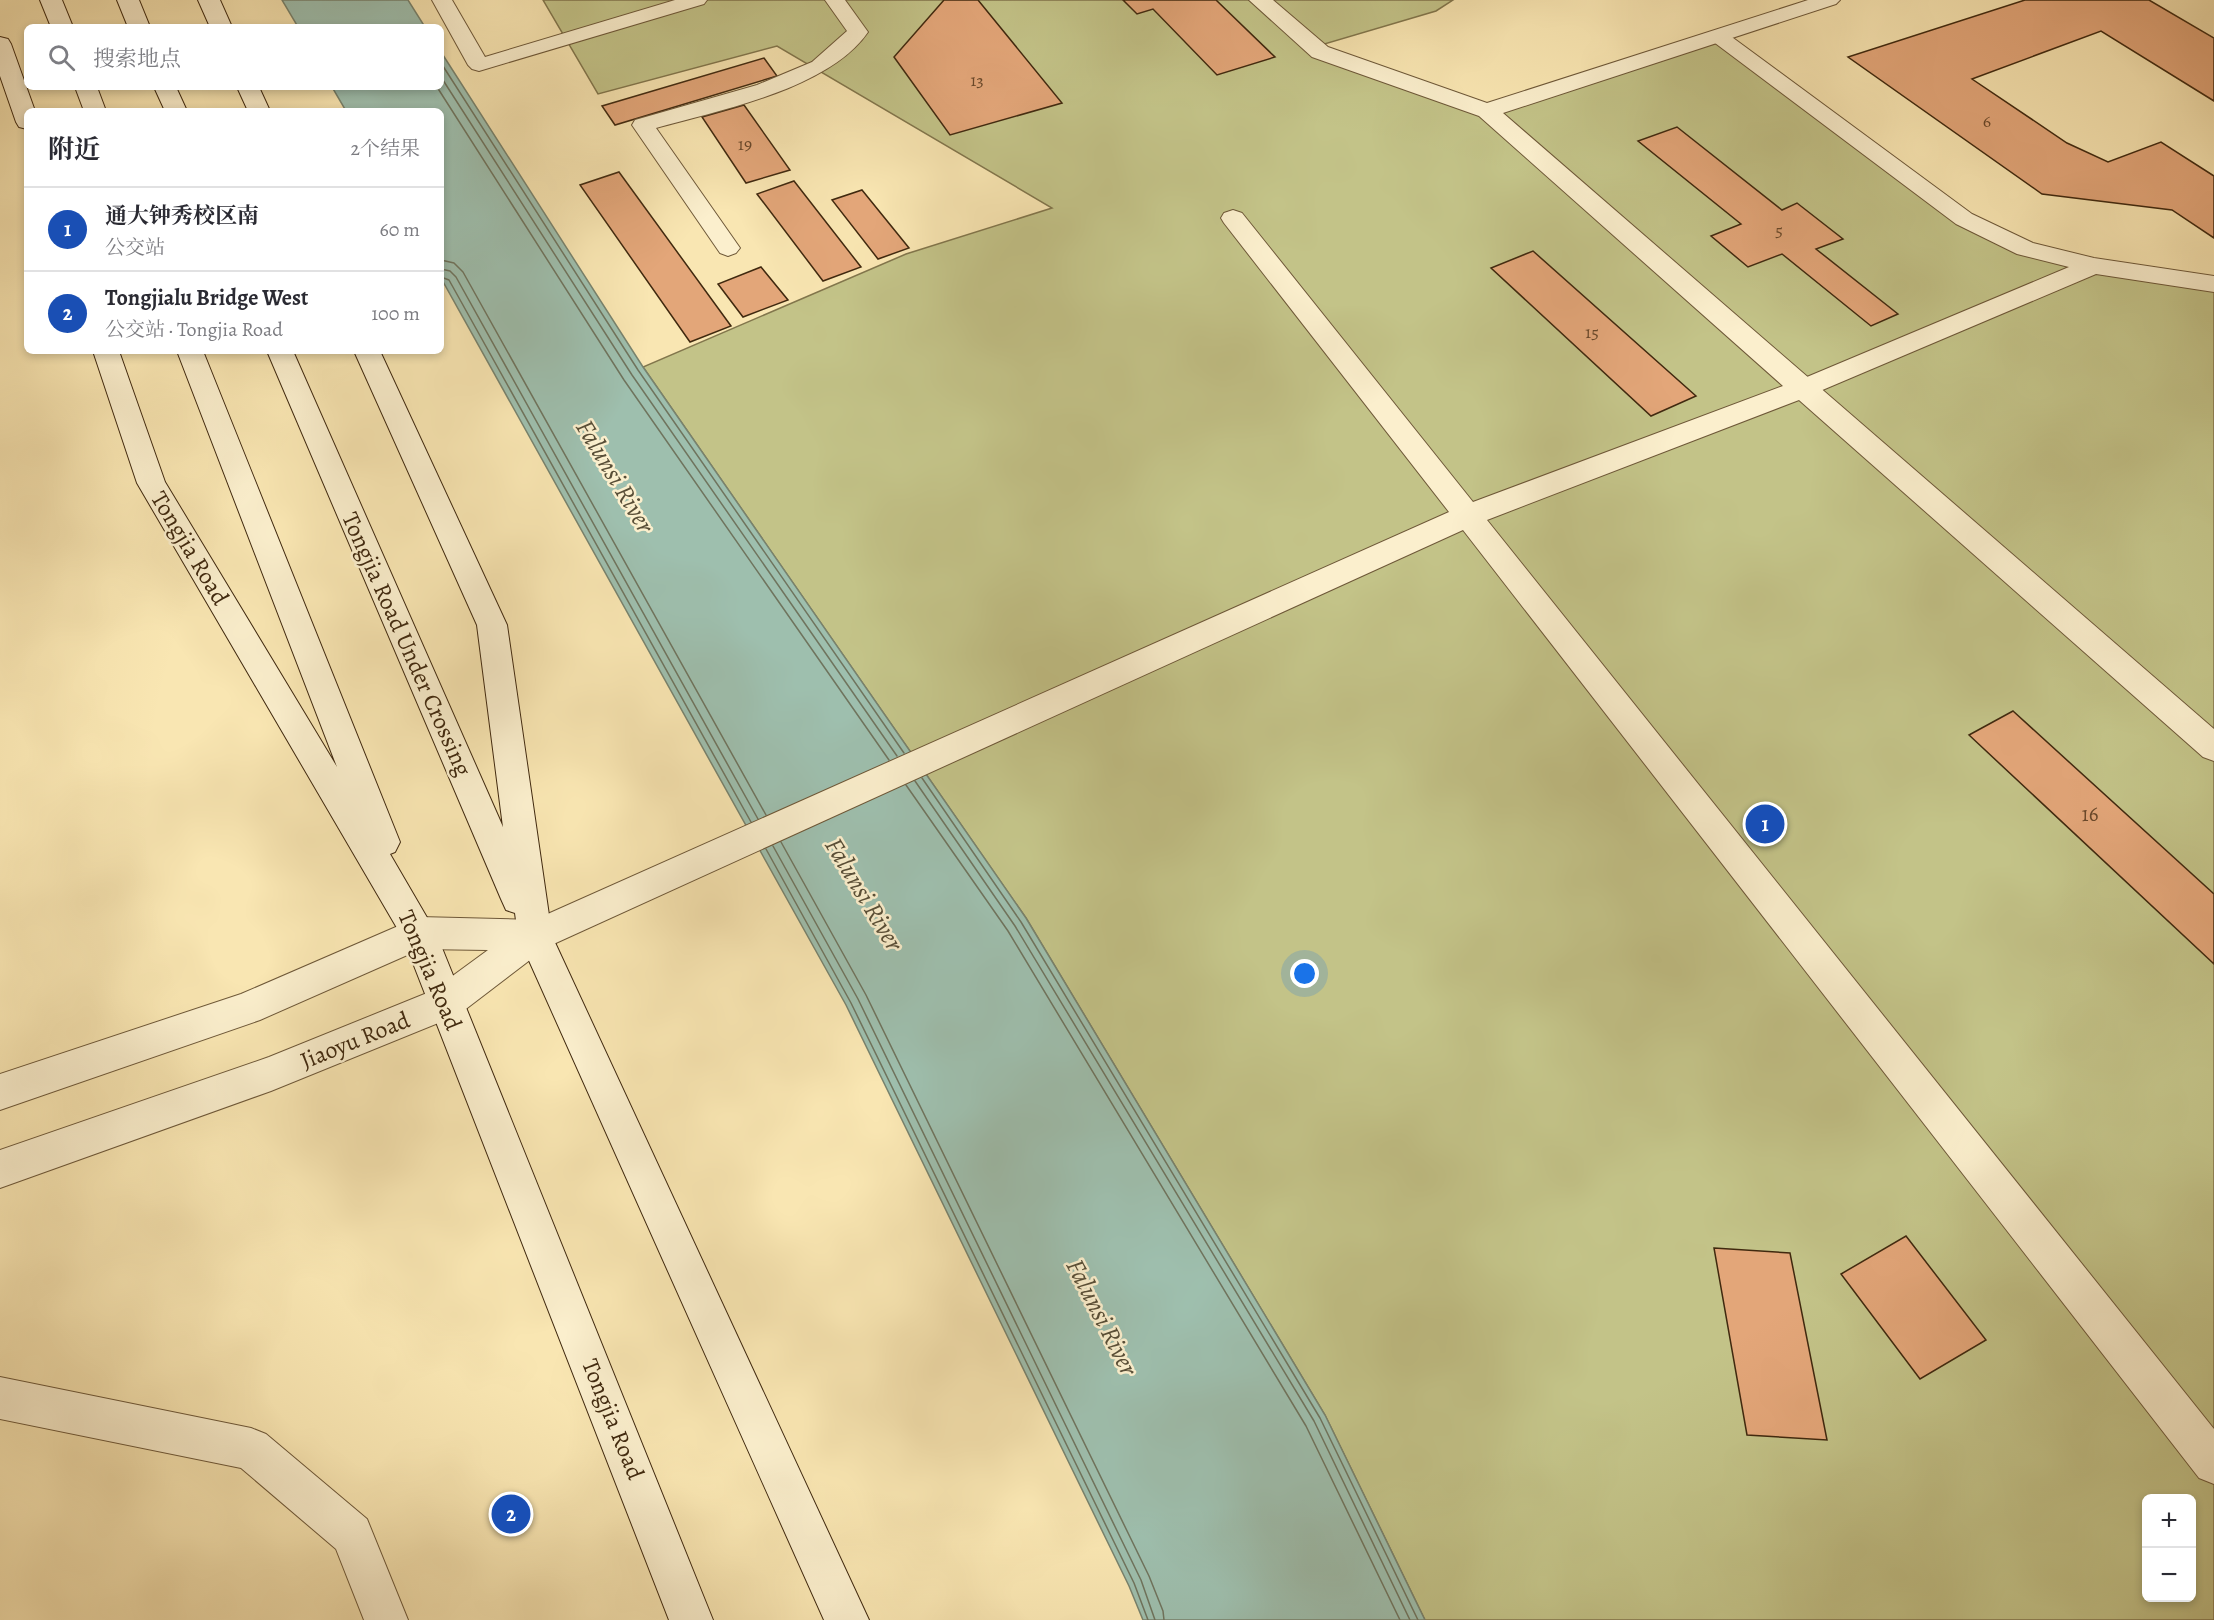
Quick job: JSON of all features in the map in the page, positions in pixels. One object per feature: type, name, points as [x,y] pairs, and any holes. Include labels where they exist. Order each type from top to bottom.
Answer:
[{"type":"street","points":[[51,0],[61,24]]},
{"type":"street","points":[[128,0],[138,24]]},
{"type":"street","points":[[209,0],[220,24]]},
{"type":"street","points":[[1260,0],[1320,52],[1487,111],[2214,748]]},
{"type":"street","points":[[1487,111],[1829,0]]},
{"type":"street","points":[[0,44],[24,113]]},
{"type":"street","points":[[87,90],[94,108]]},
{"type":"street","points":[[166,90],[175,108]]},
{"type":"street","points":[[249,90],[258,108]]},
{"type":"street","points":[[1233,218],[2214,1462]]},
{"type":"street","name":"Tongjia Road","points":[[107,354],[151,483],[419,933],[445,1003],[618,1430],[691,1620]]},
{"type":"street","points":[[191,354],[419,933]]},
{"type":"street","name":"Tongjia Road Under Crossing","points":[[281,354],[535,936]]},
{"type":"street","points":[[369,354],[492,625],[535,936],[847,1620]]},
{"type":"street","points":[[0,1092],[247,1008],[419,933],[535,936],[1467,516],[1803,388]]},
{"type":"street","name":"Jiaoyu Road","points":[[0,1169],[271,1074],[445,1003],[535,936]]},
{"type":"street","points":[[0,1398],[251,1449],[352,1534],[386,1620]]},
{"type":"lane","points":[[441,0],[478,65],[697,0]]},
{"type":"lane","points":[[728,248],[643,125],[765,90],[819,66],[858,32],[835,0]]},
{"type":"lane","points":[[1718,36],[1964,219],[2025,249],[2094,266],[2214,284]]},
{"type":"lane","points":[[1803,388],[2094,266]]},
{"type":"green space","points":[[543,0],[1453,0],[1436,11],[1314,47],[1487,111],[1718,36],[1964,219],[2025,249],[2214,284],[2214,1620],[1425,1620],[1325,1415],[1026,918],[643,367],[906,254],[1052,208],[777,46],[598,94]]},
{"type":"water","points":[[282,0],[408,0],[423,24],[296,24]]},
{"type":"water","name":"Falunsi River","points":[[444,57],[643,367],[1026,918],[1325,1415],[1425,1620],[1143,1620],[1129,1586],[846,1005],[444,283],[444,108],[344,108],[334,90],[444,90]]},
{"type":"building","points":[[944,0],[978,0],[1062,103],[950,135],[894,57]]},
{"type":"building","points":[[1123,0],[1216,0],[1275,57],[1217,75],[1153,9],[1137,14]]},
{"type":"building","points":[[2025,0],[2149,0],[2214,38],[2214,101],[2101,31],[1972,79],[2067,143],[2108,162],[2161,142],[2214,176],[2214,238],[2172,210],[2042,194],[1848,57]]},
{"type":"building","points":[[764,58],[777,76],[615,125],[602,106]]},
{"type":"building","points":[[744,105],[790,170],[746,183],[702,117]]},
{"type":"building","points":[[1677,127],[1782,210],[1797,203],[1843,239],[1816,249],[1898,314],[1871,326],[1782,254],[1748,267],[1711,236],[1741,224],[1638,141]]},
{"type":"building","points":[[619,172],[731,326],[690,342],[580,185]]},
{"type":"building","points":[[794,181],[861,267],[823,281],[757,194]]},
{"type":"building","points":[[862,190],[909,248],[878,259],[832,200]]},
{"type":"building","points":[[1533,251],[1696,396],[1651,416],[1491,268]]},
{"type":"building","points":[[761,267],[788,300],[743,317],[718,284]]},
{"type":"building","points":[[2013,711],[2214,894],[2214,964],[1969,735]]},
{"type":"building","points":[[1906,1236],[1986,1340],[1920,1379],[1841,1274]]},
{"type":"building","points":[[1714,1248],[1790,1253],[1827,1440],[1747,1435]]},
{"type":"place","name":"通大钟秀校区南","points":[[1765,824]]},
{"type":"place","name":"Tongjialu Bridge West","points":[[511,1514]]}]
